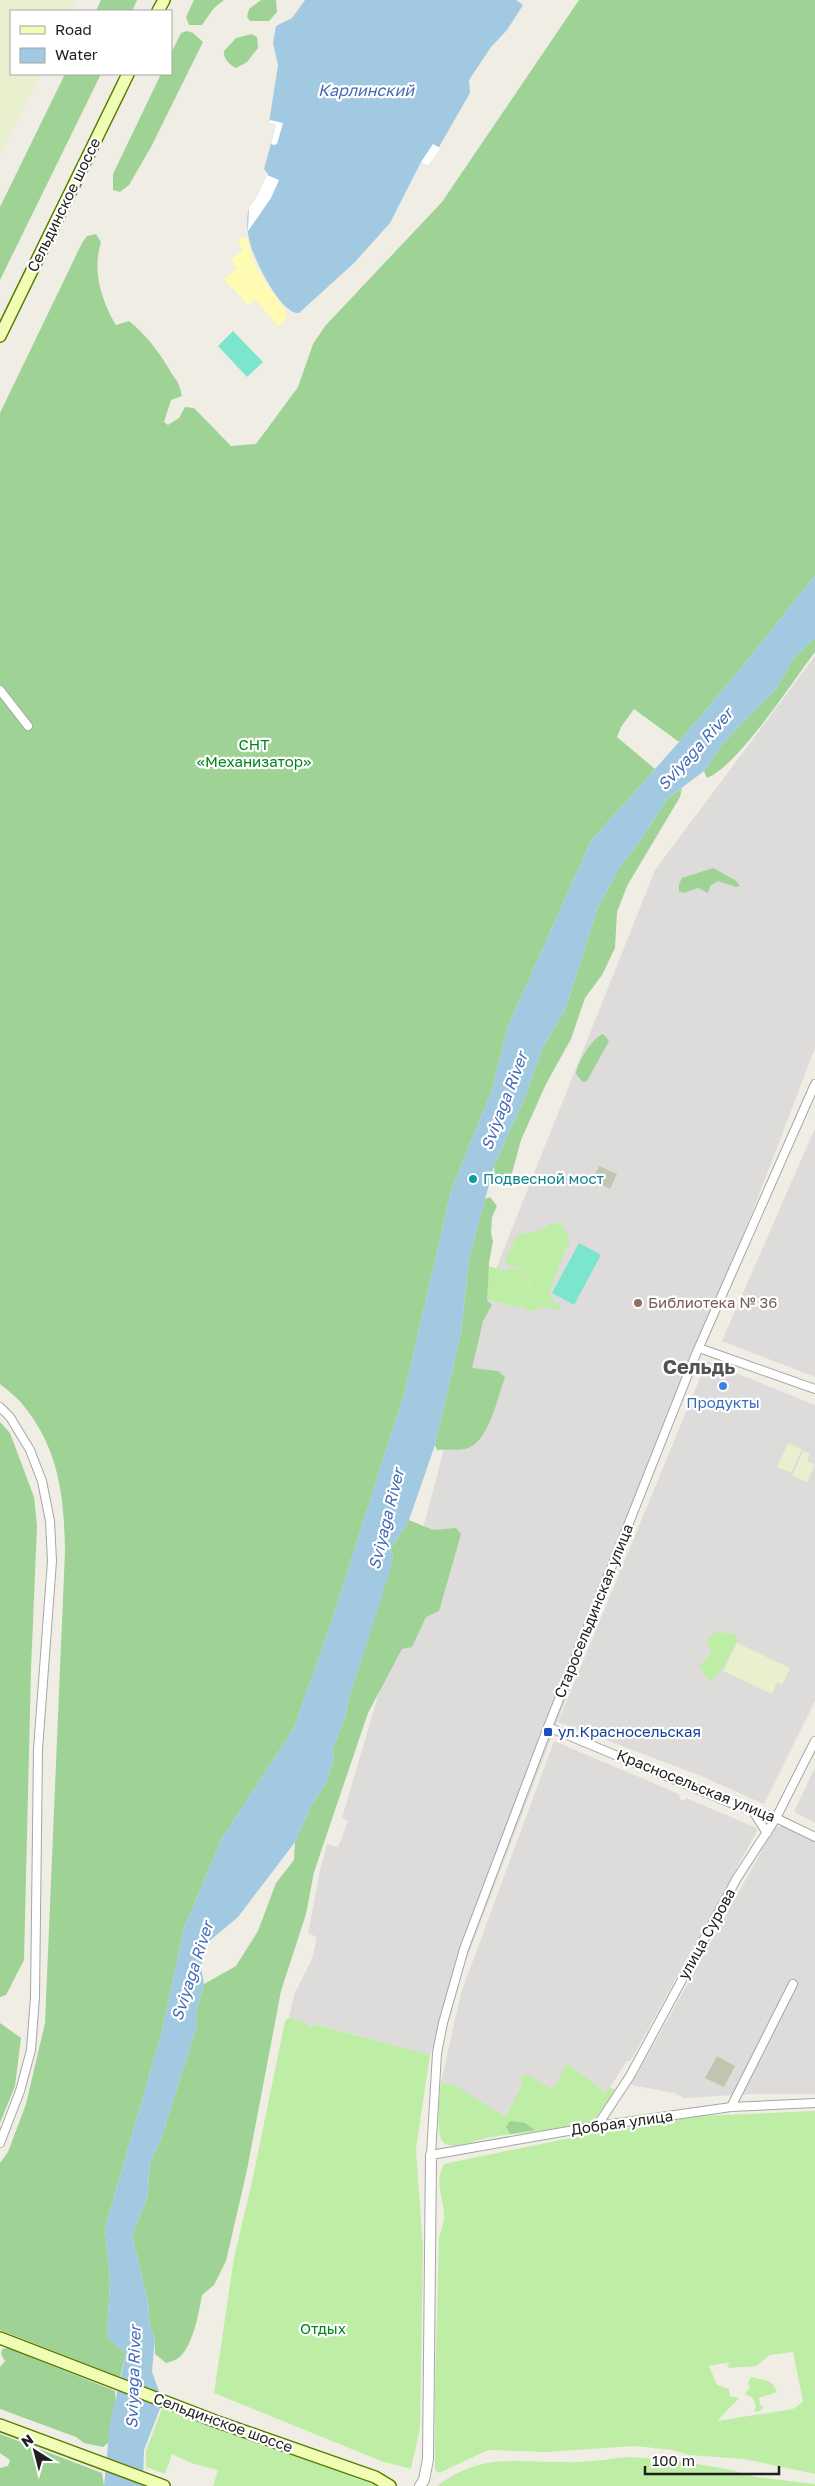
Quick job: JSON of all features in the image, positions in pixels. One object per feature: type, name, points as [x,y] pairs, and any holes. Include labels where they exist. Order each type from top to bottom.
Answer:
[{"type":"main road","name":"Сельдинское шоссе","points":[[0,336],[128,75]]},
{"type":"main road","name":"Сельдинское шоссе","points":[[0,2338],[215,2421],[376,2477],[390,2486]]},
{"type":"main road","points":[[0,2425],[164,2486]]},
{"type":"street","points":[[0,690],[28,726]]},
{"type":"street","name":"Старосельдинская улица","points":[[431,2155],[435,2066],[443,2023],[464,1949],[548,1726],[699,1348],[815,1084]]},
{"type":"street","points":[[699,1348],[815,1389]]},
{"type":"street","points":[[0,1407],[10,1417],[30,1450],[42,1481],[50,1521],[52,1561],[38,1749],[35,1997],[31,2050],[20,2091],[0,2143]]},
{"type":"street","name":"Красносельская улица","points":[[548,1726],[728,1802],[776,1818],[815,1837]]},
{"type":"street","name":"улица Сурова","points":[[597,2126],[630,2076],[737,1878],[776,1818],[815,1741]]},
{"type":"street","points":[[751,1809],[767,1833]]},
{"type":"street","points":[[731,2107],[793,1984]]},
{"type":"street","name":"Добрая улица","points":[[431,2155],[597,2126],[731,2107],[815,2103]]},
{"type":"street","points":[[420,2486],[424,2480],[428,2459],[431,2155]]},
{"type":"shaded area","points":[[0,0],[77,0],[72,10],[10,10],[10,75],[40,75],[0,155]]},
{"type":"shaded area","points":[[815,656],[815,1048],[430,2055],[315,2024],[313,2027],[306,2025],[306,2022],[289,2018],[294,1995],[312,1959],[317,1937],[308,1933],[321,1866],[327,1844],[338,1847],[348,1821],[342,1818],[390,1655],[482,1304],[655,870]]},
{"type":"shaded area","points":[[815,1128],[815,1377],[722,1341]]},
{"type":"shaded area","points":[[599,1166],[617,1174],[610,1189],[592,1180]]},
{"type":"shaded area","points":[[707,1361],[815,1405],[815,1701],[764,1804],[701,1776],[558,1722]]},
{"type":"shaded area","points":[[788,1443],[802,1449],[791,1473],[777,1467]]},
{"type":"shaded area","points":[[803,1451],[810,1454],[807,1461],[815,1464],[807,1482],[792,1476]]},
{"type":"shaded area","points":[[737,1643],[790,1668],[782,1685],[777,1682],[772,1694],[723,1671]]},
{"type":"shaded area","points":[[554,1741],[679,1794],[680,1799],[684,1801],[686,1798],[757,1828],[757,1831],[634,2055],[630,2061],[627,2061],[607,2092],[572,2069],[553,2089],[524,2078],[506,2117],[456,2088],[441,2082],[461,1993]]},
{"type":"shaded area","points":[[815,1767],[815,1823],[794,1812]]},
{"type":"shaded area","points":[[788,1826],[815,1839],[815,2094],[752,2094],[684,2098],[674,2093],[631,2085],[775,1827]]},
{"type":"shaded area","points":[[717,2056],[735,2066],[724,2087],[705,2078]]},
{"type":"green space","points":[[101,0],[137,0],[132,10],[96,10]]},
{"type":"green space","points":[[194,0],[224,0],[214,8],[202,25],[189,25],[186,17]]},
{"type":"green space","points":[[261,0],[276,0],[277,12],[269,21],[250,21],[247,17],[249,9]]},
{"type":"green space","name":"СНТ «Механизатор»","points":[[579,0],[815,0],[815,575],[679,742],[634,709],[621,727],[617,737],[655,769],[591,841],[508,1026],[492,1090],[451,1191],[404,1394],[332,1620],[294,1728],[221,1840],[184,1928],[161,2035],[105,2228],[110,2280],[107,2337],[126,2354],[120,2377],[0,2330],[0,2163],[8,2152],[26,2104],[45,2023],[65,1551],[61,1492],[52,1456],[45,1439],[21,1402],[0,1384],[0,413],[82,243],[87,236],[96,234],[101,242],[97,263],[102,295],[116,325],[129,321],[141,332],[160,355],[179,386],[182,396],[171,400],[164,422],[168,425],[179,418],[185,407],[194,408],[231,446],[256,444],[298,387],[313,344],[326,325],[442,202]]},
{"type":"green space","points":[[187,31],[193,33],[203,42],[151,147],[129,185],[120,192],[113,190],[113,174],[161,75],[172,75],[172,51],[181,33]]},
{"type":"green space","points":[[252,34],[257,37],[258,48],[247,62],[236,68],[233,67],[226,59],[224,51],[236,38]]},
{"type":"green space","points":[[65,75],[101,75],[0,280],[0,207]]},
{"type":"green space","points":[[233,331],[263,362],[247,377],[218,346]]},
{"type":"green space","points":[[815,638],[815,652],[764,721],[734,757],[720,770],[707,778],[704,771],[722,744],[776,689],[793,659]]},
{"type":"green space","points":[[682,788],[680,797],[627,886],[617,912],[615,948],[602,975],[585,998],[571,1039],[546,1084],[521,1140],[512,1173],[502,1181],[495,1178],[494,1166],[525,1097],[543,1047],[565,1010],[598,907],[619,868],[643,837],[667,799]]},
{"type":"green space","points":[[713,868],[735,880],[740,886],[736,887],[718,881],[710,886],[708,893],[698,888],[684,893],[679,891],[679,884],[682,878]]},
{"type":"green space","points":[[603,1034],[609,1041],[587,1081],[583,1082],[576,1074],[579,1064],[590,1045]]},
{"type":"green space","points":[[490,1197],[497,1206],[492,1217],[491,1233],[493,1241],[489,1263],[487,1300],[492,1305],[483,1321],[472,1368],[498,1371],[505,1377],[492,1417],[482,1437],[475,1444],[465,1449],[437,1450],[435,1445],[461,1333],[469,1259],[485,1199]]},
{"type":"green space","points":[[549,1224],[561,1224],[568,1235],[570,1244],[566,1248],[549,1294],[554,1302],[561,1306],[558,1310],[545,1307],[533,1311],[524,1309],[521,1304],[519,1308],[488,1299],[486,1278],[488,1266],[506,1271],[509,1268],[523,1272],[506,1263],[506,1257],[518,1234],[539,1231]],"holes":[[[523,1272],[530,1284],[526,1295],[529,1284]]]},
{"type":"green space","points":[[579,1243],[601,1255],[574,1305],[552,1293]]},
{"type":"green space","points":[[0,1422],[10,1433],[34,1497],[37,1526],[31,1670],[24,1960],[6,1995],[0,1997]]},
{"type":"green space","points":[[409,1520],[433,1530],[456,1528],[461,1534],[439,1611],[426,1617],[412,1647],[402,1649],[368,1713],[314,1872],[306,1914],[281,1991],[247,2170],[226,2261],[214,2285],[202,2295],[191,2339],[183,2354],[177,2359],[166,2363],[155,2354],[155,2338],[150,2327],[148,2302],[132,2235],[147,2198],[150,2163],[160,2142],[197,2026],[197,2008],[204,1984],[236,1966],[258,1931],[276,1883],[294,1860],[295,1842],[312,1804],[326,1784],[334,1758],[332,1750],[345,1718],[348,1702],[393,1559],[391,1548]]},
{"type":"green space","points":[[718,1630],[726,1634],[734,1633],[738,1639],[722,1669],[709,1681],[699,1665],[712,1653],[706,1641]]},
{"type":"green space","name":"Отдых","points":[[289,2018],[306,2022],[306,2025],[313,2027],[314,2024],[430,2055],[416,2149],[423,2248],[420,2428],[411,2469],[381,2461],[214,2393],[234,2258],[253,2177],[285,2021]]},
{"type":"green space","points":[[0,2023],[21,2038],[15,2086],[0,2123]]},
{"type":"green space","points":[[567,2064],[606,2092],[610,2087],[616,2091],[593,2121],[567,2128],[487,2138],[458,2145],[443,2142],[439,2131],[441,2082],[456,2086],[506,2117],[522,2083],[520,2079],[525,2074],[553,2089]]},
{"type":"green space","points":[[815,2111],[815,2474],[744,2459],[689,2455],[672,2450],[635,2446],[547,2452],[488,2450],[439,2473],[435,2470],[435,2388],[439,2239],[444,2219],[439,2185],[444,2164],[599,2132],[699,2116]],"holes":[[[793,2352],[803,2402],[793,2409],[717,2421],[739,2398],[730,2396],[729,2389],[717,2385],[709,2366],[730,2362],[727,2365],[729,2368],[756,2366],[770,2355]]]},
{"type":"green space","points":[[510,2121],[525,2123],[535,2130],[510,2134],[506,2127]]},
{"type":"green space","points":[[8,2348],[115,2391],[110,2441],[103,2447],[84,2443],[76,2437],[0,2409],[0,2367],[5,2361],[1,2354],[2,2349]]},
{"type":"green space","points":[[751,2377],[766,2380],[775,2387],[777,2392],[759,2398],[760,2405],[764,2406],[760,2411],[754,2412],[756,2407],[753,2398],[745,2394],[750,2387],[748,2383]]},
{"type":"green space","points":[[163,2406],[378,2486],[213,2486],[218,2470],[191,2463],[172,2454],[165,2474],[146,2467],[146,2451]]},
{"type":"green space","points":[[0,2434],[102,2473],[104,2486],[0,2486],[0,2468],[8,2466],[10,2460],[0,2453]]},
{"type":"green space","points":[[629,2457],[673,2460],[727,2469],[756,2477],[815,2484],[815,2486],[437,2486],[453,2475],[483,2464],[513,2461],[580,2462]]},
{"type":"sand","points":[[243,237],[248,239],[253,259],[262,277],[286,312],[285,321],[278,326],[255,299],[248,305],[224,279],[237,268],[231,260],[243,250],[238,240]]},
{"type":"water","name":"Карлинский","points":[[305,0],[516,0],[523,5],[507,30],[491,47],[469,80],[470,93],[428,166],[421,162],[390,223],[354,263],[299,313],[292,311],[284,305],[269,285],[250,243],[247,221],[249,208],[258,195],[268,174],[264,169],[276,125],[269,123],[278,65],[273,43],[276,26],[292,18]]},
{"type":"water","name":"Sviyaga River","points":[[815,575],[815,638],[793,659],[776,689],[722,744],[704,771],[667,799],[643,837],[619,868],[598,907],[565,1010],[543,1047],[525,1097],[494,1166],[469,1259],[461,1333],[435,1445],[409,1520],[391,1548],[393,1559],[391,1567],[348,1702],[345,1718],[332,1750],[334,1758],[326,1784],[312,1804],[295,1842],[238,1917],[207,1943],[201,1967],[204,1984],[197,2008],[197,2026],[160,2142],[150,2163],[147,2198],[132,2235],[148,2302],[150,2327],[155,2338],[152,2372],[160,2394],[161,2406],[144,2450],[143,2486],[104,2486],[110,2423],[126,2354],[107,2337],[110,2280],[105,2228],[161,2035],[184,1928],[221,1840],[294,1728],[332,1620],[404,1394],[451,1191],[492,1090],[508,1026],[591,841],[679,742]]},
{"type":"pier","points":[[270,120],[283,123],[277,144],[274,145],[271,144],[276,125],[269,123]]},
{"type":"pier","points":[[433,144],[440,148],[428,166],[421,162]]},
{"type":"pier","points":[[267,175],[279,180],[271,198],[248,231],[249,207],[258,195]]},
{"type":"place","name":"Подвесной мост","points":[[473,1179]]},
{"type":"place","name":"Библиотека № 36","points":[[638,1303]]},
{"type":"place","name":"Продукты","points":[[723,1386]]},
{"type":"place","name":"ул.Красносельская","points":[[548,1732]]},
{"type":"district","name":"Сельдь","points":[[699,1367]]}]
